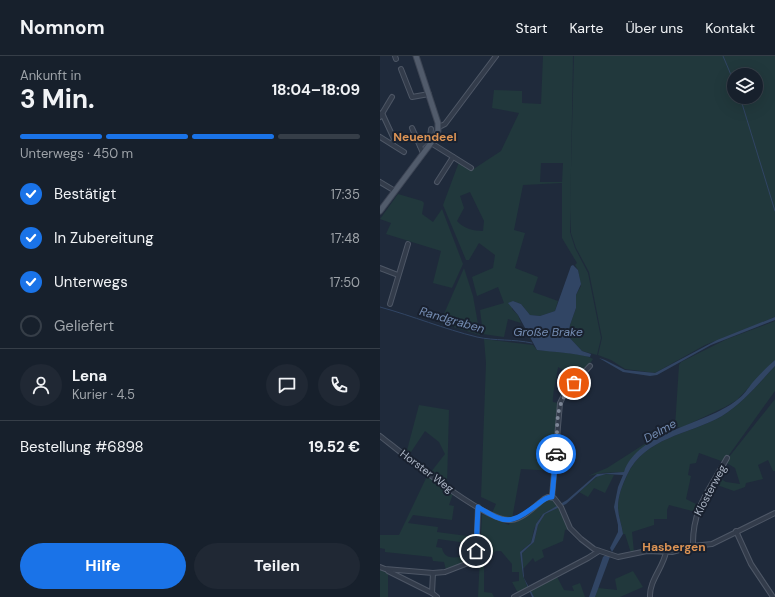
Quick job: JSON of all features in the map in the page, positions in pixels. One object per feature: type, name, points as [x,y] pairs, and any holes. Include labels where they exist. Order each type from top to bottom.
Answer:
[{"type":"main road","points":[[380,211],[431,143],[438,127],[416,56]]},
{"type":"street","points":[[438,127],[445,124],[496,56]]},
{"type":"street","points":[[401,69],[412,98],[429,94]]},
{"type":"street","points":[[392,97],[381,115],[394,139],[392,144]]},
{"type":"street","points":[[412,128],[423,153]]},
{"type":"street","points":[[420,146],[430,137],[431,129]]},
{"type":"street","points":[[380,137],[404,152]]},
{"type":"street","points":[[431,143],[471,168]]},
{"type":"street","points":[[437,182],[453,157]]},
{"type":"street","points":[[380,182],[395,191]]},
{"type":"street","points":[[390,304],[408,244]]},
{"type":"street","points":[[380,268],[398,275]]},
{"type":"street","points":[[590,366],[565,393],[560,403],[552,497],[560,505],[570,528],[580,540],[599,551],[612,556],[625,557],[647,552],[666,552],[693,546],[712,544],[775,513]]},
{"type":"street","name":"Horster Weg","points":[[380,436],[476,506],[495,517],[509,521],[520,517],[544,499],[552,497]]},
{"type":"street","name":"Klosterweg","points":[[693,546],[692,528],[696,514],[727,458]]},
{"type":"street","points":[[385,569],[433,573],[445,572],[476,560],[476,506]]},
{"type":"street","points":[[736,531],[751,564],[773,597]]},
{"type":"street","points":[[514,597],[599,551]]},
{"type":"street","points":[[650,597],[650,589],[664,563],[666,552]]},
{"type":"street","points":[[380,567],[432,593],[437,597]]},
{"type":"street","points":[[432,593],[433,573]]},
{"type":"green space","points":[[543,56],[573,56],[570,232],[575,248],[588,273],[601,338],[597,355],[582,351],[568,336],[576,308],[576,295],[581,286],[578,270],[575,265],[577,263],[562,238],[562,183],[523,185],[514,230],[525,233],[515,268],[538,277],[533,292],[558,301],[555,311],[540,316],[530,315],[521,304],[513,301],[512,309],[518,315],[521,323],[508,319],[504,337],[483,334],[480,310],[504,303],[498,287],[477,296],[472,277],[493,268],[495,255],[479,243],[469,260],[466,260],[443,205],[459,162],[472,170],[501,151],[519,113],[492,108],[494,90],[522,91],[522,103],[541,104]],"holes":[[[541,163],[563,163],[562,182],[540,182]],[[470,192],[484,221],[483,231],[468,229],[457,221],[464,208],[460,196]]]},
{"type":"green space","points":[[574,56],[775,56],[775,317],[705,345],[655,373],[625,369],[611,360],[598,355],[602,338],[589,272],[576,248],[571,233],[570,205]]},
{"type":"green space","points":[[398,194],[422,201],[424,203],[422,214],[433,222],[442,209],[463,264],[452,288],[433,283],[441,251],[386,234],[391,223],[380,219]]},
{"type":"green space","points":[[464,268],[473,296],[480,335],[440,323]]},
{"type":"green space","points":[[775,321],[775,360],[737,400],[725,407],[649,443],[629,462],[624,472],[602,473],[588,476],[607,468],[654,438],[680,428],[675,427],[679,365],[681,362],[727,339]]},
{"type":"green space","points":[[484,339],[533,345],[537,350],[583,355],[593,359],[577,379],[558,367],[553,399],[553,402],[558,403],[554,471],[521,469],[512,519],[508,520],[492,513],[496,504],[481,497],[486,363]]},
{"type":"green space","points":[[775,366],[775,391],[724,462],[699,453],[696,463],[690,464],[688,475],[691,476],[686,499],[698,505],[696,512],[669,505],[667,510],[667,519],[654,519],[654,525],[632,532],[634,552],[631,553],[625,534],[623,534],[618,507],[622,487],[635,462],[645,452],[668,438],[709,422],[730,411],[750,393]]},
{"type":"green space","points":[[775,399],[775,471],[773,471],[768,460],[758,465],[763,479],[746,483],[745,487],[734,491],[714,484],[718,477],[726,482],[740,484],[735,468],[725,462]]},
{"type":"green space","points":[[419,405],[449,410],[447,485],[431,472],[445,454],[439,442],[425,431],[409,455],[406,454]]},
{"type":"green space","points":[[428,474],[453,494],[449,505],[454,506],[452,520],[413,515],[408,523],[438,527],[437,532],[475,537],[474,544],[438,539],[436,547],[442,548],[447,556],[456,557],[475,554],[474,560],[446,570],[444,562],[433,561],[432,557],[385,552],[385,549],[380,548],[380,535],[399,535]]},
{"type":"green space","points":[[606,474],[614,475],[605,493],[594,488],[588,497],[579,492],[598,476]]},
{"type":"green space","points":[[549,498],[554,499],[558,506],[541,516],[534,529],[531,543],[520,552],[523,576],[528,588],[518,593],[512,582],[519,581],[519,572],[512,572],[512,564],[501,551],[496,551],[484,561],[484,592],[492,593],[494,597],[478,597],[482,514],[509,525],[510,522],[524,517]]},
{"type":"green space","points":[[559,507],[568,529],[565,530],[563,541],[542,550],[544,557],[535,562],[533,558],[523,569],[522,553],[534,542],[538,525],[545,514]]},
{"type":"green space","points":[[380,570],[388,573],[388,597],[380,597]]},
{"type":"green space","points":[[633,571],[643,587],[620,597],[595,597],[598,588],[617,590],[615,579]]},
{"type":"green space","points":[[557,577],[564,590],[574,591],[572,586],[580,583],[585,597],[534,597],[530,590]]},
{"type":"water","name":"Große Brake","points":[[573,265],[578,270],[581,284],[576,295],[576,308],[568,336],[582,351],[591,354],[590,357],[537,350],[518,315],[508,303],[513,301],[521,304],[530,315],[540,316],[555,311],[571,266]]},
{"type":"water","points":[[775,317],[775,320],[711,345],[657,375],[650,376],[623,372],[599,358],[625,370],[655,373],[717,340]]},
{"type":"water","points":[[775,360],[775,366],[750,393],[730,411],[709,422],[668,438],[645,452],[635,462],[622,487],[618,510],[623,534],[612,552],[610,548],[618,532],[614,507],[618,487],[623,475],[606,474],[596,477],[566,504],[545,514],[538,525],[534,542],[522,553],[524,578],[534,597],[532,597],[523,576],[520,552],[531,543],[536,524],[543,514],[567,500],[597,474],[624,472],[632,458],[643,447],[658,438],[724,409],[744,394],[761,373]]},
{"type":"water","points":[[609,552],[611,554],[595,597],[589,597],[603,557]]},
{"type":"waterway","points":[[723,56],[728,68]]},
{"type":"waterway","points":[[742,104],[775,211]]},
{"type":"waterway","name":"Randgraben","points":[[380,307],[477,337],[532,343]]},
{"type":"way so far","points":[[556,454],[558,409],[565,393],[574,383]]},
{"type":"district","name":"Neuendeel","points":[[425,137]]},
{"type":"district","name":"Hasbergen","points":[[674,547]]},
{"type":"route","points":[[476,551],[478,507],[495,517],[509,521],[520,517],[544,499],[552,497],[556,454]]},
{"type":"water label","name":"Delme","points":[[660,431]]}]
